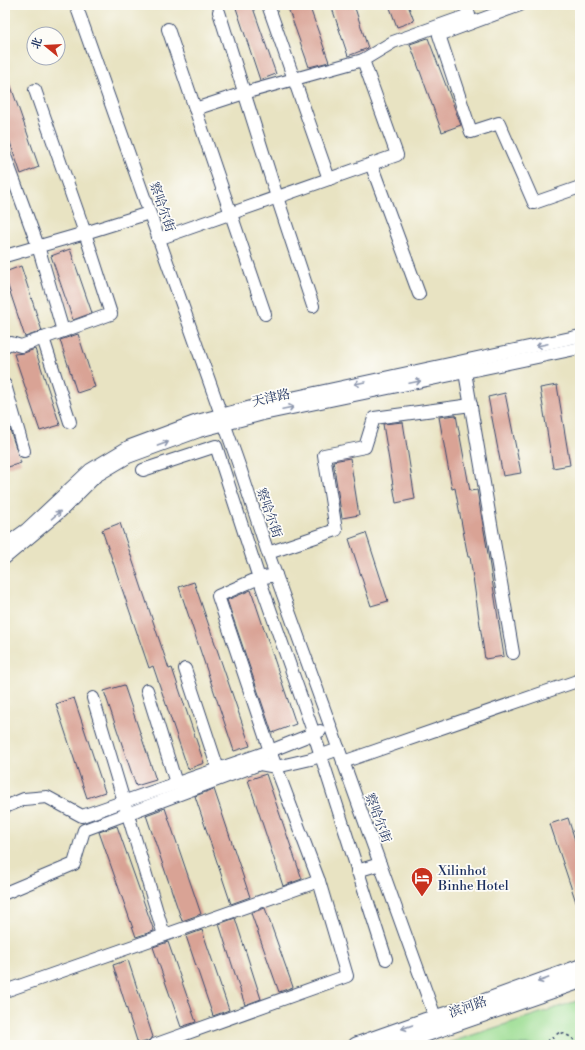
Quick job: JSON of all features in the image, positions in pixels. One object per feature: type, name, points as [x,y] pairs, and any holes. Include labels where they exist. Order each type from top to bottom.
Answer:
[{"type":"main road","name":"滨河路","points":[[394,1045],[437,1023],[580,967]]},
{"type":"main road","name":"滨河路","points":[[356,1045],[580,981]]},
{"type":"street","name":"察哈尔街","points":[[76,5],[268,553],[437,1023]]},
{"type":"street","points":[[268,5],[329,179]]},
{"type":"street","points":[[195,109],[244,93],[363,60],[393,42],[469,15],[466,5]]},
{"type":"street","points":[[520,5],[439,35],[468,124],[471,132],[499,123],[534,203],[580,187]]},
{"type":"street","points":[[219,12],[277,198],[313,306]]},
{"type":"street","points":[[168,29],[265,314]]},
{"type":"street","points":[[158,239],[397,155],[363,60]]},
{"type":"street","points":[[5,346],[11,343],[21,346],[111,314],[85,232],[35,90]]},
{"type":"street","points":[[5,156],[38,246],[63,331]]},
{"type":"street","points":[[371,164],[419,294]]},
{"type":"street","points":[[5,256],[149,212]]},
{"type":"street","name":"天津路","points":[[5,558],[60,512],[96,476],[128,457],[199,431],[259,405],[580,336]]},
{"type":"street","points":[[43,338],[70,422]]},
{"type":"street","name":"天津路","points":[[5,545],[26,530],[90,470],[130,446],[197,421],[222,420],[263,414],[580,348]]},
{"type":"street","points":[[465,372],[513,653]]},
{"type":"street","points":[[5,385],[24,451]]},
{"type":"street","points":[[268,553],[336,530],[324,455],[365,447],[374,418],[471,405]]},
{"type":"street","points":[[143,470],[216,446],[258,578],[314,734],[386,959]]},
{"type":"street","points":[[154,1045],[347,976],[319,881],[270,751],[218,596],[258,578],[276,575]]},
{"type":"street","points":[[184,668],[218,769]]},
{"type":"street","points":[[343,762],[580,680]]},
{"type":"street","points":[[147,690],[176,783]]},
{"type":"street","points":[[93,698],[164,935]]},
{"type":"street","points":[[5,807],[24,799],[46,798],[82,816],[270,751],[331,727]]},
{"type":"street","points":[[5,893],[74,864],[84,830],[260,764],[276,767],[311,759],[339,749]]},
{"type":"street","points":[[357,871],[380,864]]},
{"type":"street","points":[[5,991],[319,881]]},
{"type":"path","points":[[542,1045],[560,1032],[571,1037],[579,1045]]},
{"type":"green space","points":[[580,1000],[580,1045],[442,1045]]},
{"type":"building","points":[[244,5],[252,5],[276,74],[260,80],[236,8]]},
{"type":"building","points":[[287,5],[309,5],[329,62],[309,67]]},
{"type":"building","points":[[331,5],[354,5],[368,48],[348,56]]},
{"type":"building","points":[[389,5],[408,5],[414,21],[397,27]]},
{"type":"building","points":[[428,38],[461,125],[442,132],[410,44]]},
{"type":"building","points":[[5,72],[39,167],[21,174],[5,128]]},
{"type":"building","points":[[70,249],[92,313],[73,320],[51,256]]},
{"type":"building","points":[[21,266],[42,331],[25,337],[5,277],[5,272]]},
{"type":"building","points":[[78,334],[95,387],[77,393],[60,340]]},
{"type":"building","points":[[35,349],[60,425],[40,431],[14,354],[24,353]]},
{"type":"building","points":[[557,385],[570,465],[553,468],[540,388]]},
{"type":"building","points":[[505,393],[521,473],[503,476],[488,397]]},
{"type":"building","points":[[456,415],[470,491],[477,490],[504,656],[485,659],[470,557],[468,557],[455,488],[452,489],[439,417]]},
{"type":"building","points":[[6,418],[21,463],[5,468],[5,419]]},
{"type":"building","points":[[403,422],[415,499],[396,503],[383,424]]},
{"type":"building","points":[[350,458],[359,515],[342,518],[333,461]]},
{"type":"building","points":[[120,523],[169,669],[172,668],[204,763],[188,769],[153,666],[149,668],[102,530]]},
{"type":"building","points":[[366,533],[388,601],[371,606],[349,539]]},
{"type":"building","points":[[194,582],[250,746],[234,751],[179,587]]},
{"type":"building","points":[[251,590],[296,724],[272,733],[227,600]]},
{"type":"building","points":[[124,685],[156,780],[136,786],[104,691]]},
{"type":"building","points":[[74,698],[105,792],[87,798],[56,704]]},
{"type":"building","points":[[266,774],[302,879],[283,886],[248,780]]},
{"type":"building","points":[[214,789],[250,897],[231,904],[195,796]]},
{"type":"building","points":[[165,808],[201,914],[182,921],[146,815]]},
{"type":"building","points":[[568,818],[580,856],[580,911],[550,824]]},
{"type":"building","points":[[117,826],[154,931],[136,937],[99,832]]},
{"type":"building","points":[[265,908],[293,987],[279,992],[251,913]]},
{"type":"building","points":[[235,918],[261,999],[245,1005],[219,924]]},
{"type":"building","points":[[202,930],[229,1010],[213,1016],[186,936]]},
{"type":"building","points":[[168,942],[196,1022],[181,1027],[153,947]]},
{"type":"building","points":[[128,960],[153,1037],[148,1041],[138,1044],[113,965]]},
{"type":"place","name":"Xilinhot Binhe Hotel","points":[[422,898]]}]
